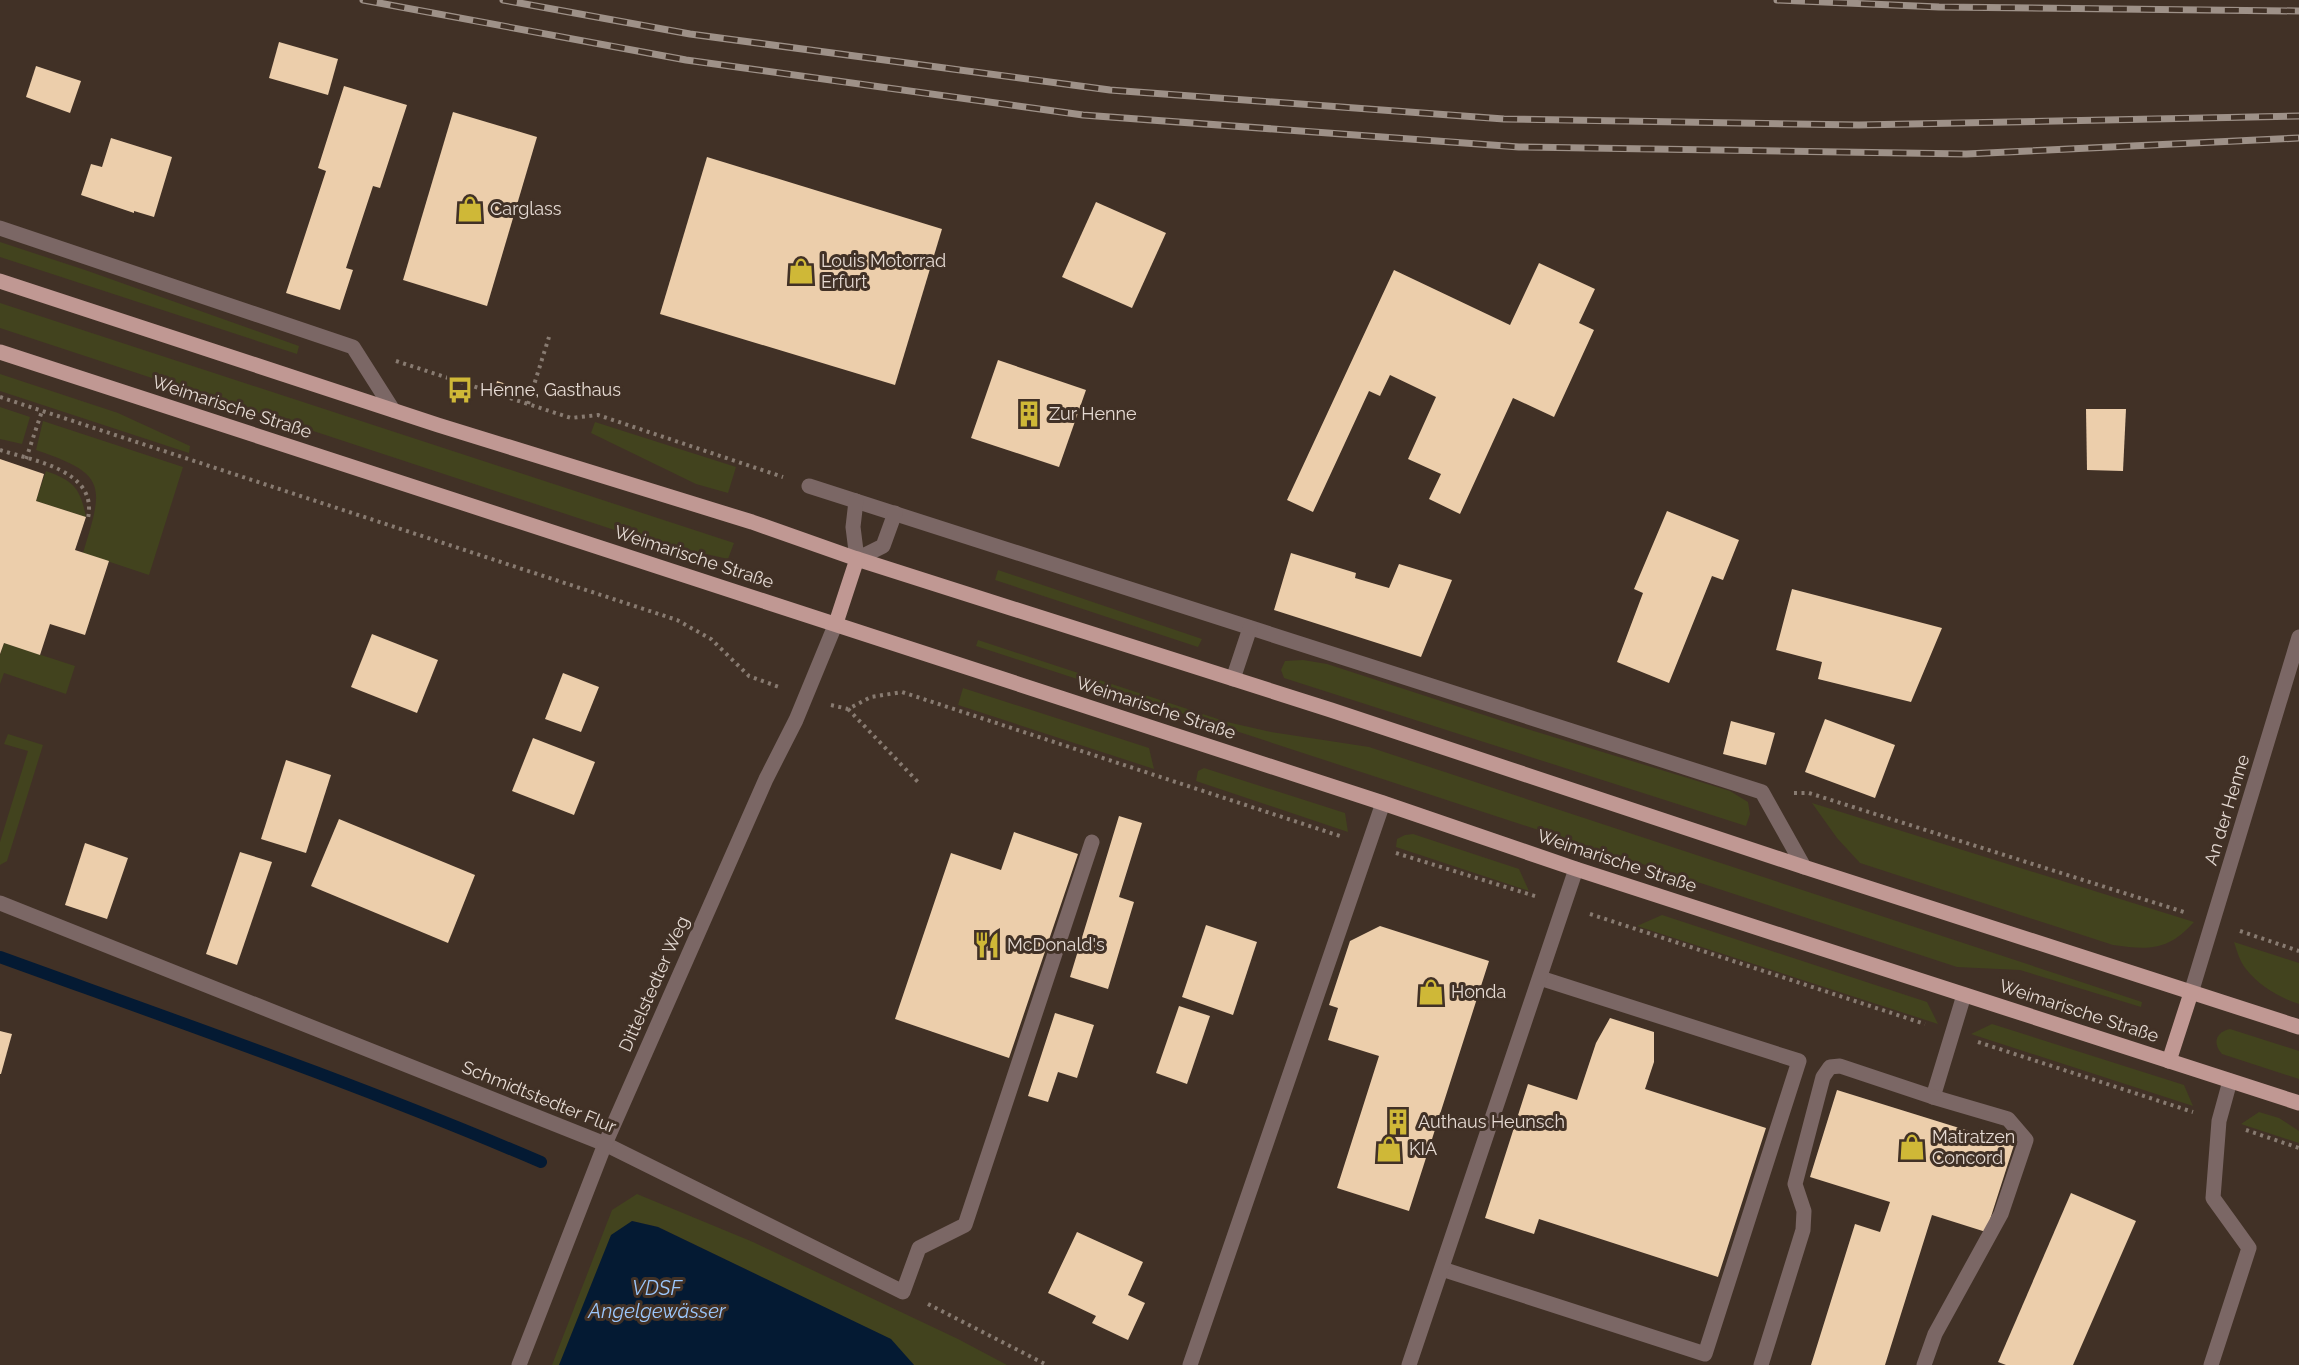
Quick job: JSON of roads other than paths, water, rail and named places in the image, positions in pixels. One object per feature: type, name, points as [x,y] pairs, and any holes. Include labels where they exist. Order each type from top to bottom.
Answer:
[{"type":"main road","points":[[0,281],[393,410],[752,522],[857,559],[1233,679],[2299,1027]]},
{"type":"main road","name":"Weimarische Straße","points":[[0,352],[836,623],[1576,869],[2299,1103]]},
{"type":"main road","points":[[836,623],[857,559]]},
{"type":"main road","points":[[2169,1061],[2191,993]]},
{"type":"street","points":[[0,228],[353,347],[393,410]]},
{"type":"street","points":[[810,486],[1762,792],[1804,867]]},
{"type":"street","points":[[856,501],[853,527],[857,559],[883,546],[895,513]]},
{"type":"street","name":"Dittelstedter Weg","points":[[519,1365],[605,1144],[836,623]]},
{"type":"street","points":[[1233,679],[1250,628]]},
{"type":"street","name":"An der Henne","points":[[2191,993],[2299,637]]},
{"type":"street","points":[[2283,690],[2299,694]]},
{"type":"street","points":[[1190,1365],[1383,803]]},
{"type":"street","name":"Schmidtstedter Flur","points":[[0,903],[605,1144],[903,1292],[919,1248],[964,1225],[1092,842]]},
{"type":"street","points":[[1409,1365],[1576,869]]},
{"type":"street","points":[[1442,1269],[1705,1354],[1799,1061],[1540,978]]},
{"type":"street","points":[[1933,1097],[1964,995]]},
{"type":"street","points":[[1761,1365],[1803,1230],[1804,1211],[1795,1185],[1823,1077],[1830,1067],[1840,1066],[2008,1119],[2026,1140],[2001,1214],[1935,1334],[1924,1365]]},
{"type":"street","points":[[2211,1365],[2249,1248],[2213,1198],[2219,1121],[2230,1081]]},
{"type":"water","name":"VDSF Angelgewässer","points":[[632,1221],[658,1227],[891,1339],[914,1365],[559,1365],[611,1235]]},
{"type":"waterway","points":[[0,957],[340,1081],[541,1162]]},
{"type":"railway","points":[[363,0],[686,60],[1083,115],[1519,147],[1966,154],[2299,138]]},
{"type":"railway","points":[[503,0],[690,34],[1110,90],[1504,119],[1859,125],[2299,116]]},
{"type":"railway","points":[[1777,0],[1939,7],[2299,11]]},
{"type":"place","name":"Carglass","points":[[470,209]]},
{"type":"place","name":"Louis Motorrad Erfurt","points":[[801,271]]},
{"type":"place","name":"Henne, Gasthaus","points":[[460,390]]},
{"type":"place","name":"Zur Henne","points":[[1029,414]]},
{"type":"place","name":"McDonald's","points":[[987,945]]},
{"type":"place","name":"Honda","points":[[1431,992]]},
{"type":"place","name":"Authaus Heunsch","points":[[1398,1122]]},
{"type":"place","name":"Matratzen Concord","points":[[1912,1147]]},
{"type":"place","name":"KIA","points":[[1389,1149]]}]
